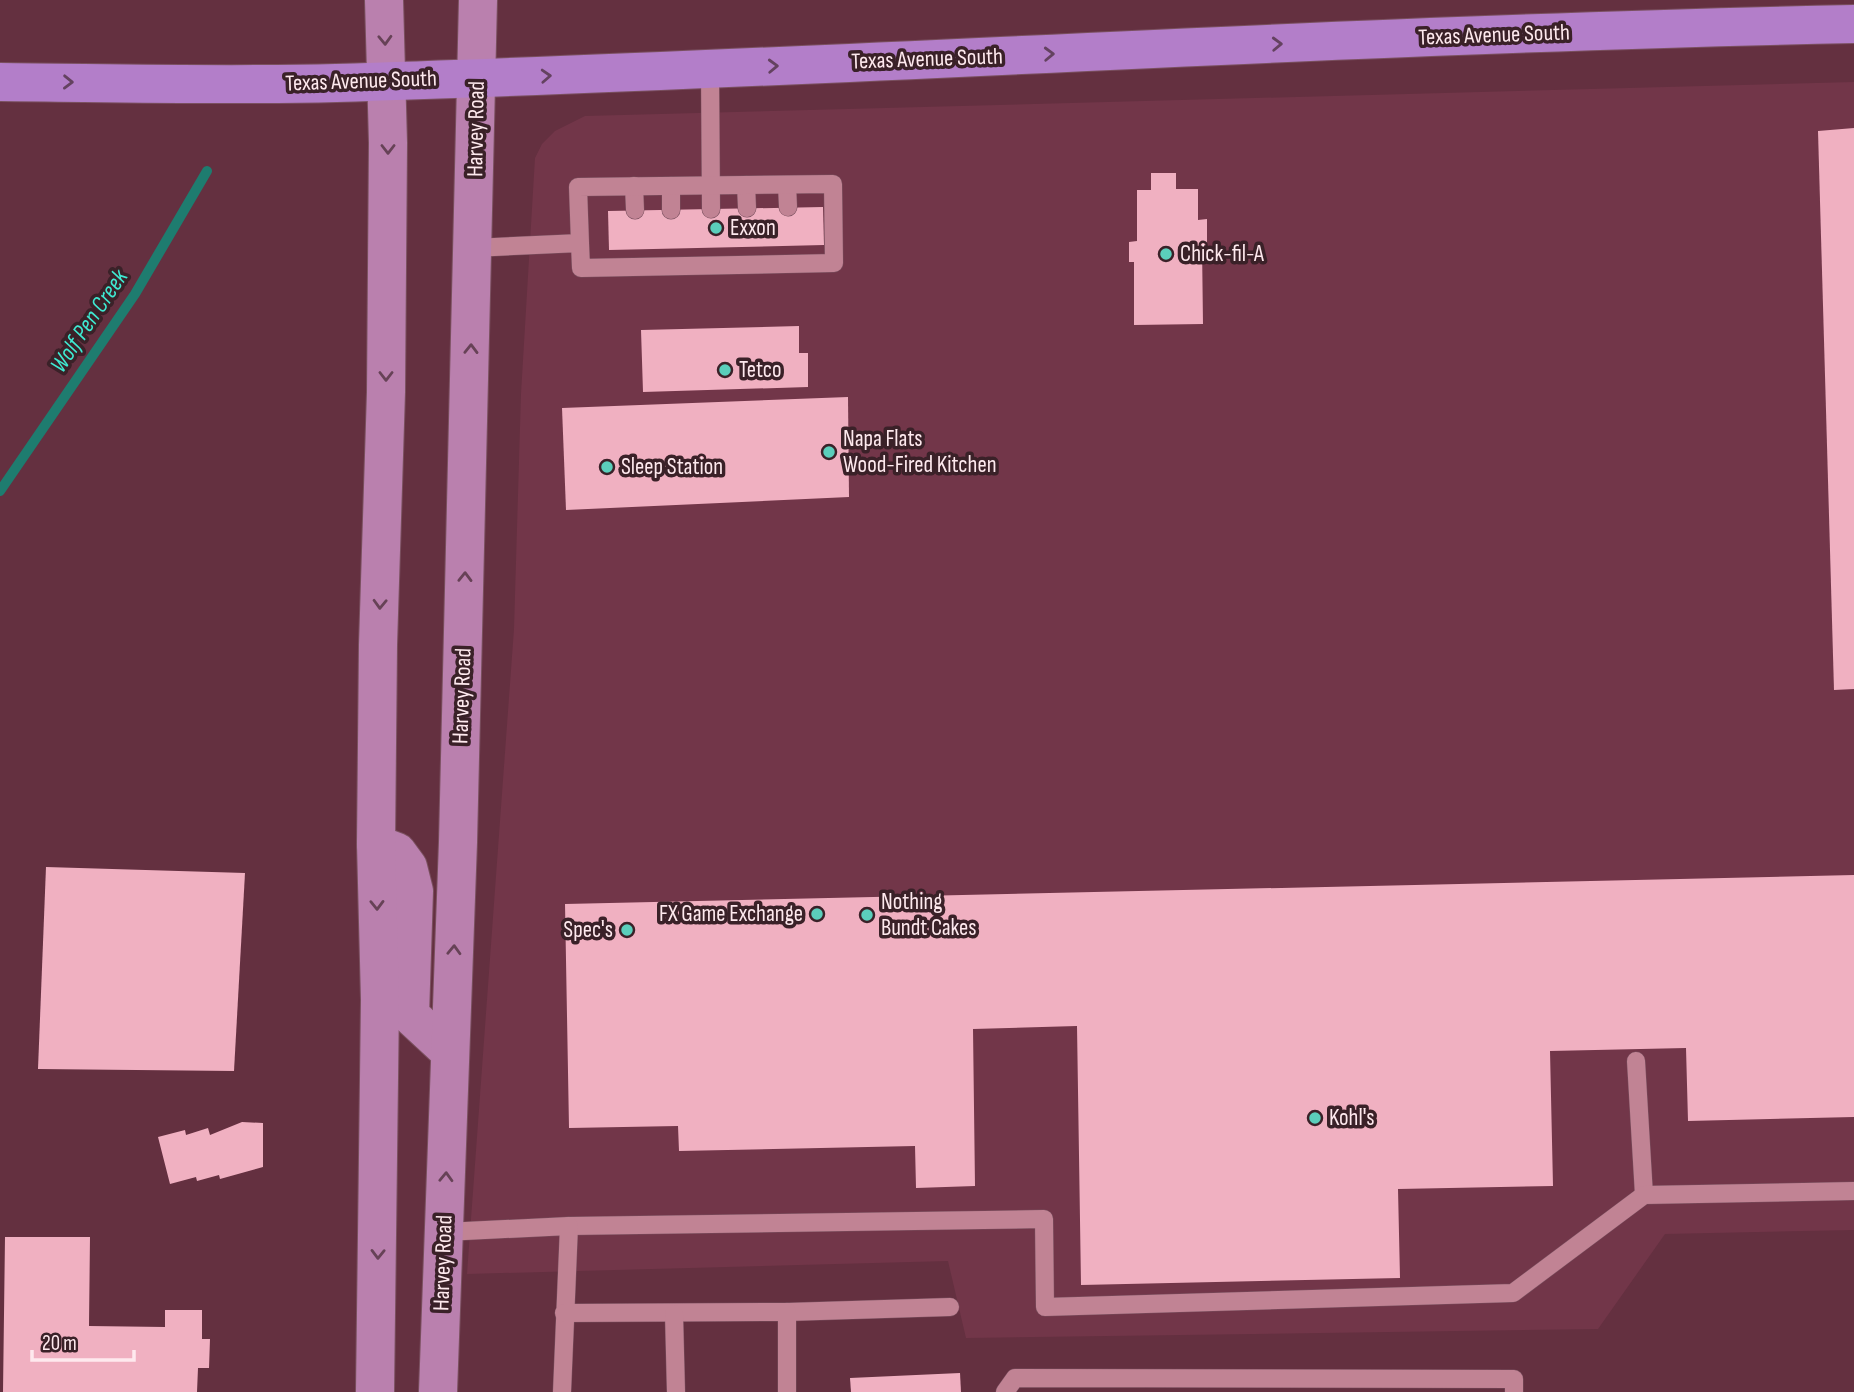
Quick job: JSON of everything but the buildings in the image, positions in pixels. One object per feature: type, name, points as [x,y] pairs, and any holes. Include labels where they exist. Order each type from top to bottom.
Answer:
[{"type":"main road","points":[[375,1392],[380,1013],[376,844],[386,392],[384,0]]},
{"type":"main road","name":"Harvey Road","points":[[439,1392],[478,77],[478,0]]},
{"type":"main road","name":"Texas Avenue South","points":[[0,82],[386,81],[1359,40],[1726,26],[1854,24]]},
{"type":"main road","points":[[376,844],[397,852],[408,867],[414,891],[410,1015],[450,1052]]},
{"type":"lane","points":[[710,68],[712,209]]},
{"type":"lane","points":[[832,184],[834,263],[788,255],[749,265],[711,257],[635,258],[581,268],[578,187],[746,185],[832,184]]},
{"type":"lane","points":[[746,185],[747,208]]},
{"type":"lane","points":[[787,185],[788,208]]},
{"type":"lane","points":[[634,186],[635,210]]},
{"type":"lane","points":[[671,186],[671,210]]},
{"type":"lane","points":[[473,248],[580,243]]},
{"type":"lane","points":[[748,247],[749,265]]},
{"type":"lane","points":[[1636,1061],[1644,1195]]},
{"type":"lane","points":[[445,1232],[569,1226],[1044,1219],[1045,1307],[1472,1295],[1513,1293],[1644,1195],[1854,1191]]},
{"type":"lane","points":[[562,1392],[569,1226]]},
{"type":"lane","points":[[564,1313],[674,1314],[950,1307]]},
{"type":"lane","points":[[786,1392],[787,1312]]},
{"type":"lane","points":[[674,1314],[676,1392]]},
{"type":"lane","points":[[1005,1392],[1015,1378],[1514,1379],[1514,1392]]},
{"type":"shaded area","points":[[1854,82],[1854,1230],[1665,1234],[1598,1329],[966,1338],[948,1261],[467,1274],[514,629],[521,394],[535,158],[542,144],[555,131],[585,116]]},
{"type":"waterway","name":"Wolf Pen Creek","points":[[0,491],[135,294],[207,171]]},
{"type":"place","name":"Exxon","points":[[716,228]]},
{"type":"place","name":"Chick-fil-A","points":[[1166,254]]},
{"type":"place","name":"Tetco","points":[[725,370]]},
{"type":"place","name":"Napa Flats Wood-Fired Kitchen","points":[[829,452]]},
{"type":"place","name":"Sleep Station","points":[[607,467]]},
{"type":"place","name":"FX Game Exchange","points":[[817,914]]},
{"type":"place","name":"Nothing Bundt Cakes","points":[[867,915]]},
{"type":"place","name":"Spec's","points":[[627,930]]},
{"type":"place","name":"Kohl's","points":[[1315,1118]]}]
